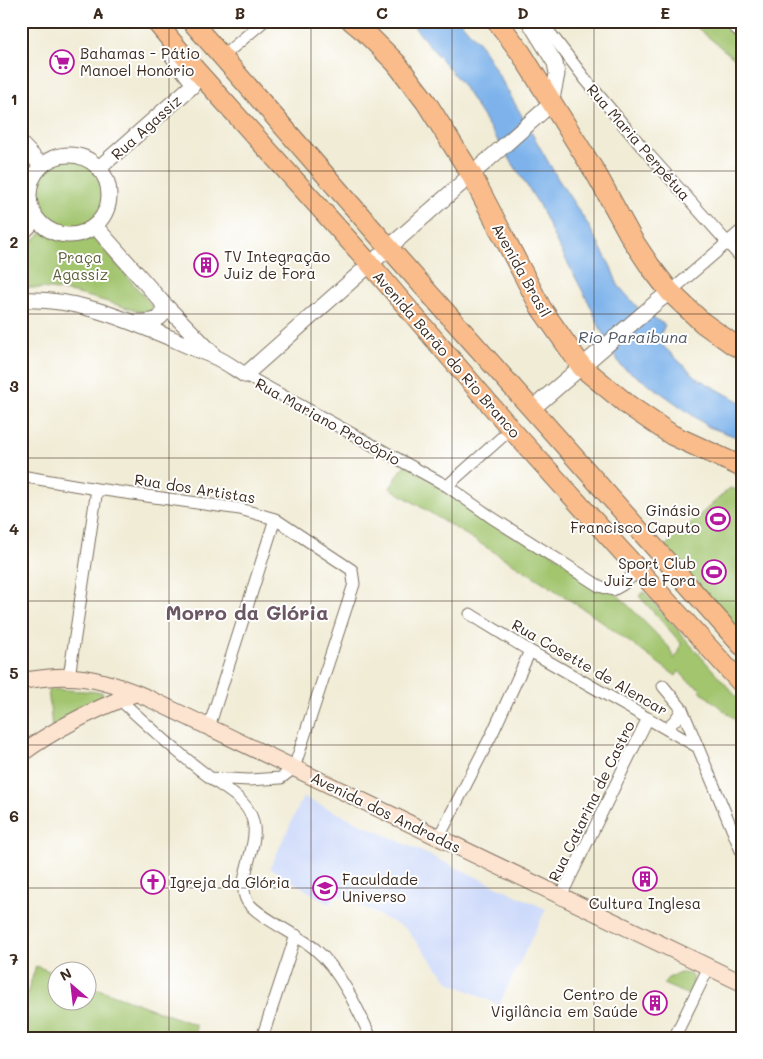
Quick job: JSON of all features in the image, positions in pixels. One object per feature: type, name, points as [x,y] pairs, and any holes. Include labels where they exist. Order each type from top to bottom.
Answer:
[{"type":"highway","name":"Avenida Brasil","points":[[352,21],[396,63],[474,171],[541,308],[586,363],[628,405],[672,435],[742,467]]},
{"type":"highway","points":[[497,21],[521,53],[546,109],[598,177],[632,239],[650,266],[664,296],[742,348]]},
{"type":"main road","name":"Avenida Barão do Rio Branco","points":[[156,21],[195,69],[370,264],[511,428],[742,684]]},
{"type":"main road","name":"Avenida Barão do Rio Branco","points":[[192,21],[389,248],[742,646]]},
{"type":"main road","name":"Avenida dos Andradas","points":[[21,681],[69,677],[121,687],[136,693],[742,982]]},
{"type":"main road","points":[[21,754],[63,726],[136,693]]},
{"type":"street","name":"Rua Agassiz","points":[[100,168],[192,86],[191,80],[147,21]]},
{"type":"street","points":[[223,56],[264,21]]},
{"type":"street","points":[[245,375],[546,109],[557,74],[556,63],[529,21]]},
{"type":"street","name":"Rua Maria Perpétua","points":[[541,21],[586,80],[642,147],[742,258]]},
{"type":"street","points":[[728,21],[742,34]]},
{"type":"street","points":[[21,144],[41,165]]},
{"type":"street","points":[[71,154],[82,156],[100,168],[108,184],[109,193],[106,211],[95,226],[75,235],[60,234],[47,229],[36,219],[24,193],[33,175],[41,165],[60,155],[71,154]]},
{"type":"street","points":[[21,234],[36,219]]},
{"type":"street","points":[[95,226],[162,302],[216,357]]},
{"type":"street","points":[[532,409],[742,230]]},
{"type":"street","name":"Rua Mariano Procópio","points":[[21,300],[33,300],[104,312],[216,357],[245,375],[448,486],[491,517],[599,586],[614,590],[638,570]]},
{"type":"street","points":[[134,323],[150,322],[158,318],[163,311],[162,302]]},
{"type":"street","points":[[448,486],[511,428]]},
{"type":"street","name":"Rua dos Artistas","points":[[21,476],[240,508],[275,519],[352,570],[354,584],[294,768]]},
{"type":"street","points":[[69,677],[97,488]]},
{"type":"street","points":[[209,727],[275,519]]},
{"type":"street","name":"Rua Cosette de Alencar","points":[[470,614],[530,651],[696,746]]},
{"type":"street","points":[[439,838],[493,732],[530,651]]},
{"type":"street","points":[[103,683],[210,778],[240,799],[249,810],[255,828],[243,891],[248,903],[316,950],[333,970],[354,1001],[371,1038]]},
{"type":"street","points":[[663,686],[682,709],[742,853]]},
{"type":"street","points":[[666,728],[676,719],[682,709]]},
{"type":"street","name":"Rua Catarina de Castro","points":[[561,896],[648,718]]},
{"type":"street","points":[[210,778],[249,780],[281,778],[294,768]]},
{"type":"street","points":[[262,1038],[296,935]]},
{"type":"street","points":[[674,1038],[709,967]]},
{"type":"shaded area","points":[[303,797],[546,909],[499,1005],[449,982],[406,929],[337,894],[329,904],[270,868]]},
{"type":"green space","points":[[689,21],[719,21],[742,42],[742,65]]},
{"type":"green space","name":"Praça Agassiz","points":[[68,151],[84,154],[97,160],[106,169],[112,181],[111,207],[104,220],[92,231],[92,235],[152,306],[153,308],[150,313],[53,289],[21,288],[21,250],[45,230],[56,236],[66,237],[47,230],[35,218],[29,206],[28,194],[35,172],[55,156]]},
{"type":"green space","points":[[405,464],[613,590],[669,647],[674,659],[679,652],[681,643],[639,596],[644,592],[742,703],[742,725],[701,692],[701,689],[688,681],[679,671],[676,676],[591,614],[538,579],[390,488]]},
{"type":"green space","name":"Sport Club Juiz de Fora","points":[[730,488],[742,491],[742,633],[663,548]]},
{"type":"green space","points":[[48,689],[102,692],[104,699],[52,727]]},
{"type":"green space","points":[[36,966],[48,971],[48,1012],[98,1012],[98,989],[196,1025],[195,1038],[21,1038],[21,1012]]},
{"type":"green space","points":[[680,973],[686,973],[694,979],[689,995],[663,984],[668,978]]},
{"type":"water","name":"Rio Paraibuna","points":[[409,21],[460,21],[482,46],[558,179],[587,223],[610,265],[618,285],[638,308],[665,325],[660,335],[663,346],[697,378],[742,403],[742,439],[709,427],[621,366],[538,203],[461,83]]},
{"type":"place","name":"Bahamas - Pátio Manoel Honório","points":[[62,62]]},
{"type":"place","name":"TV Integração Juiz de Fora","points":[[206,265]]},
{"type":"place","name":"Ginásio Francisco Caputo","points":[[718,519]]},
{"type":"place","name":"Sport Club Juiz de Fora","points":[[714,572]]},
{"type":"place","name":"Cultura Inglesa","points":[[645,879]]},
{"type":"place","name":"Igreja da Glória","points":[[153,882]]},
{"type":"place","name":"Faculdade Universo","points":[[325,888]]},
{"type":"place","name":"Centro de Vigilância em Saúde","points":[[655,1003]]},
{"type":"district","name":"Morro da Glória","points":[[247,612]]}]
